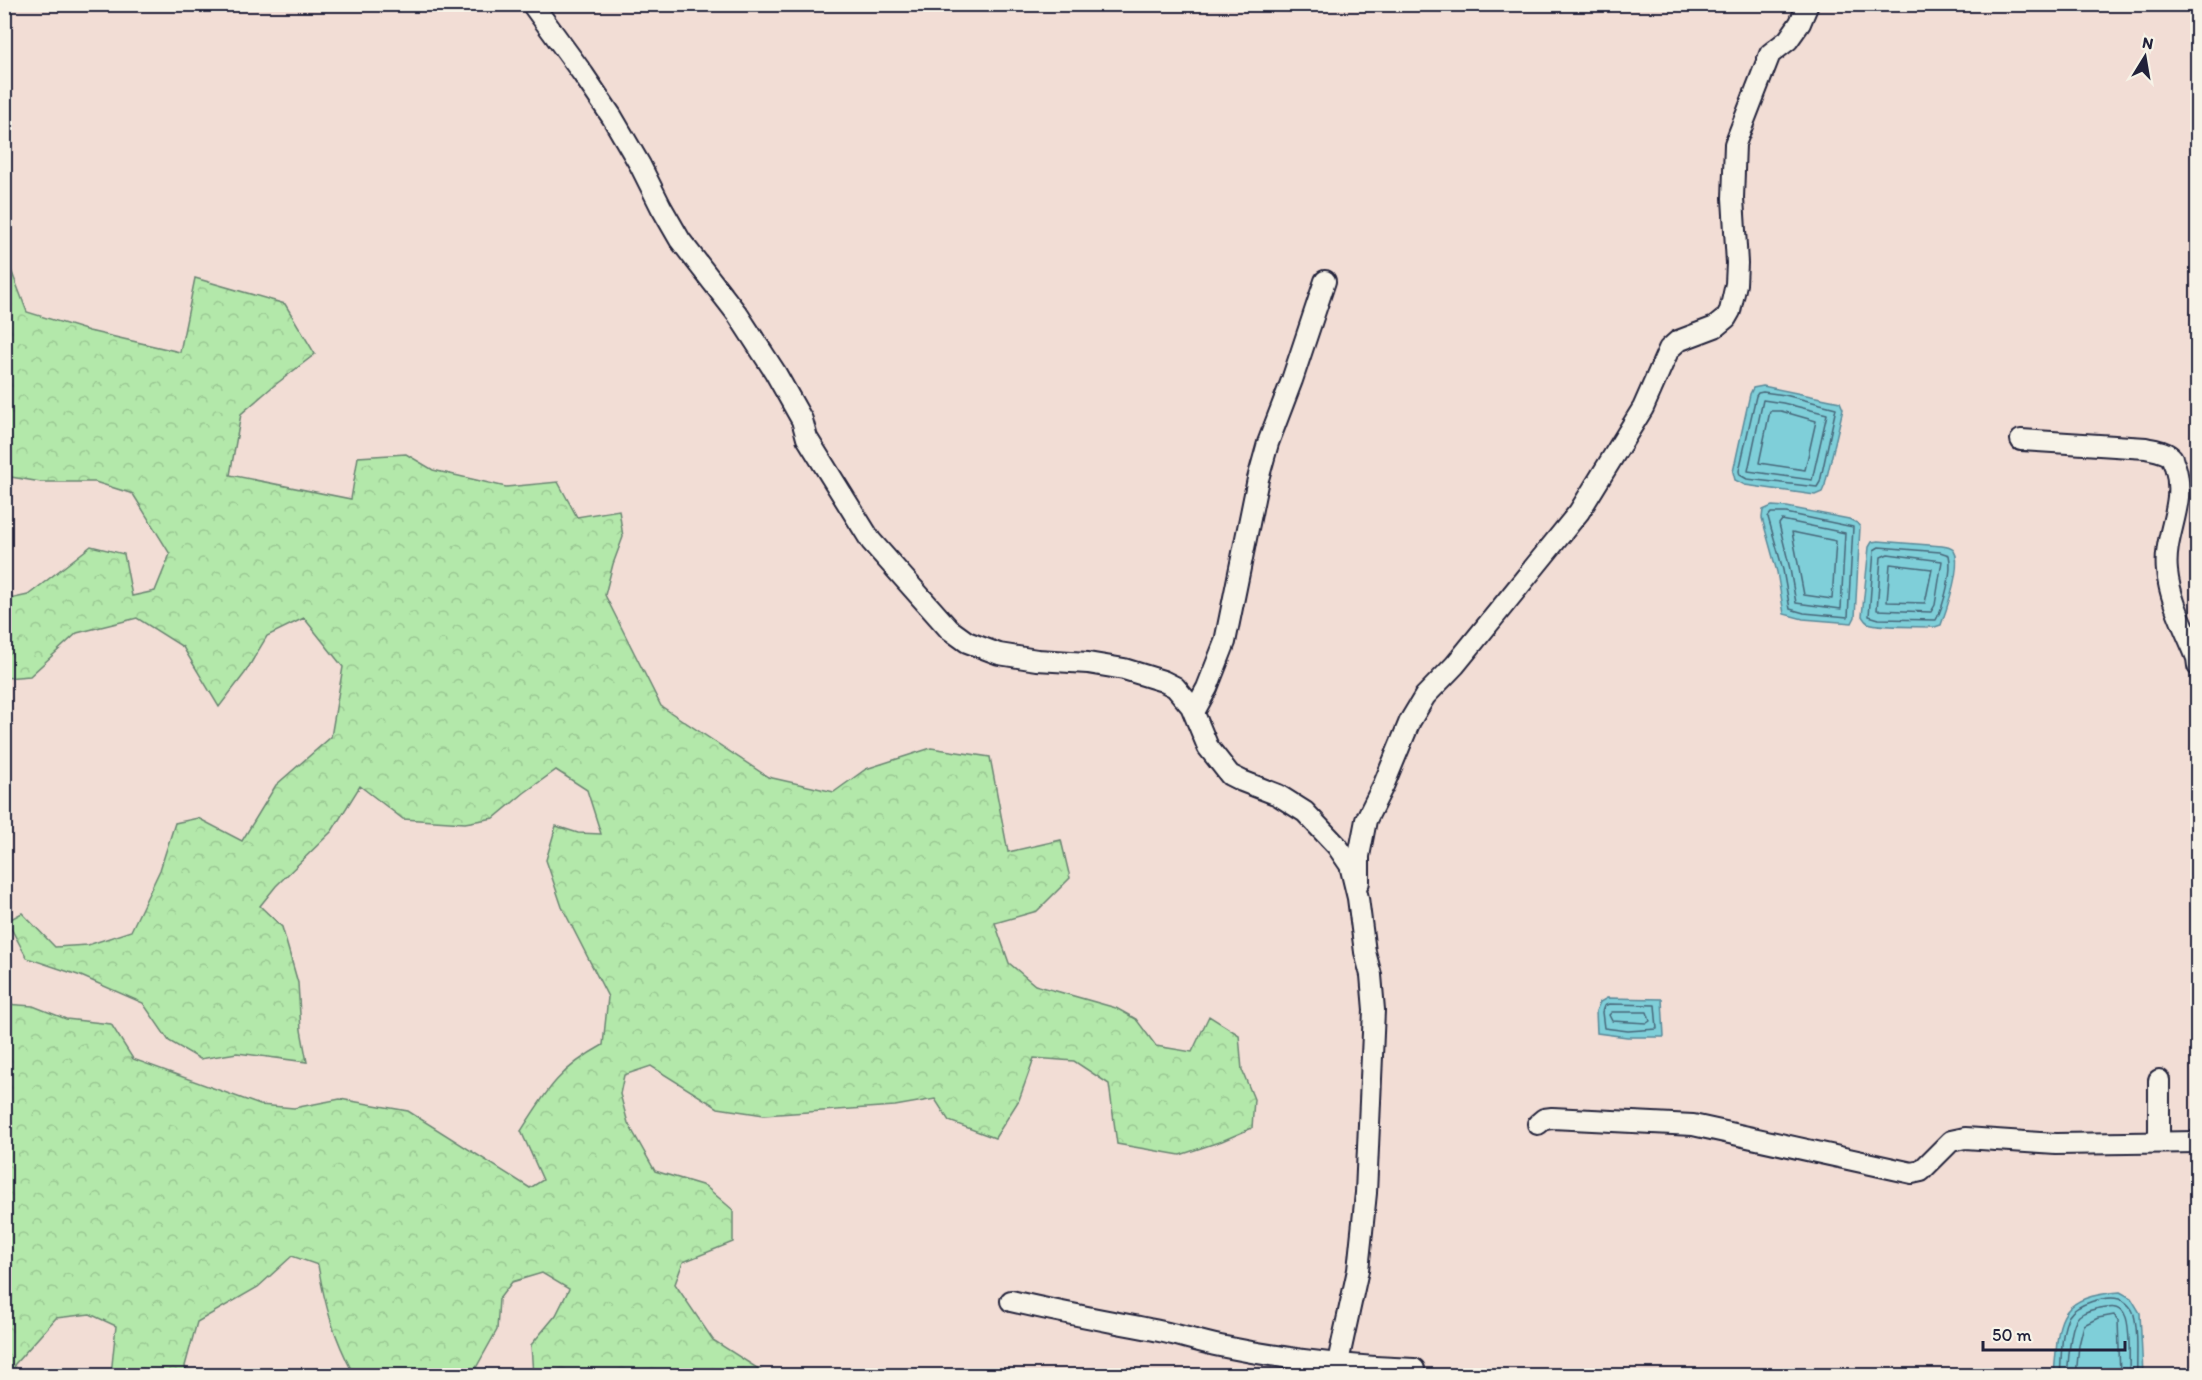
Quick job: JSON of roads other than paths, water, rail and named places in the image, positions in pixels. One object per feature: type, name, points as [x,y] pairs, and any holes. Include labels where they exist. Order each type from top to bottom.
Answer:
[{"type":"street","points":[[532,4],[612,117],[680,240],[738,315],[775,372],[802,420],[807,438],[871,541],[949,629],[967,642],[999,654],[1037,660],[1088,663],[1149,675],[1175,687],[1194,712],[1208,747],[1230,775],[1291,802],[1317,824],[1350,865],[1357,892],[1365,952],[1371,975],[1374,1010],[1366,1193],[1358,1270],[1336,1370]]},
{"type":"street","points":[[1357,892],[1359,856],[1366,820],[1384,784],[1410,720],[1425,696],[1455,665],[1579,512],[1643,408],[1669,349],[1678,341],[1715,327],[1726,318],[1730,311],[1736,284],[1737,263],[1733,198],[1735,144],[1770,54],[1788,40],[1809,4]]},
{"type":"street","points":[[1194,712],[1211,680],[1225,642],[1258,479],[1268,443],[1292,381],[1325,281]]},
{"type":"street","points":[[2021,440],[2146,448],[2172,458],[2178,478],[2178,500],[2168,542],[2166,570],[2174,603],[2197,658],[2198,666]]},
{"type":"street","points":[[2159,1080],[2159,1142]]},
{"type":"street","points":[[1538,1125],[1544,1119],[1552,1118],[1693,1125],[1912,1173],[1921,1172],[1951,1141],[1965,1138],[2056,1144],[2198,1142]]},
{"type":"street","points":[[1011,1301],[1336,1370],[1414,1368]]},
{"type":"water","points":[[1763,386],[1840,402],[1843,409],[1822,492],[1815,495],[1745,485],[1735,480],[1733,472],[1750,394],[1753,388]]},
{"type":"water","points":[[1772,506],[1849,519],[1860,527],[1855,617],[1852,623],[1803,619],[1784,614],[1777,572],[1762,518],[1763,510]]},
{"type":"water","points":[[1872,542],[1942,546],[1953,550],[1956,557],[1955,576],[1941,625],[1935,627],[1882,626],[1864,620],[1862,616],[1869,547]]},
{"type":"water","points":[[1607,998],[1662,999],[1664,1037],[1627,1037],[1597,1033],[1596,1011],[1600,1002]]},
{"type":"water","points":[[2120,1292],[2131,1298],[2140,1313],[2143,1375],[2054,1375],[2057,1340],[2064,1315],[2083,1299]]}]
